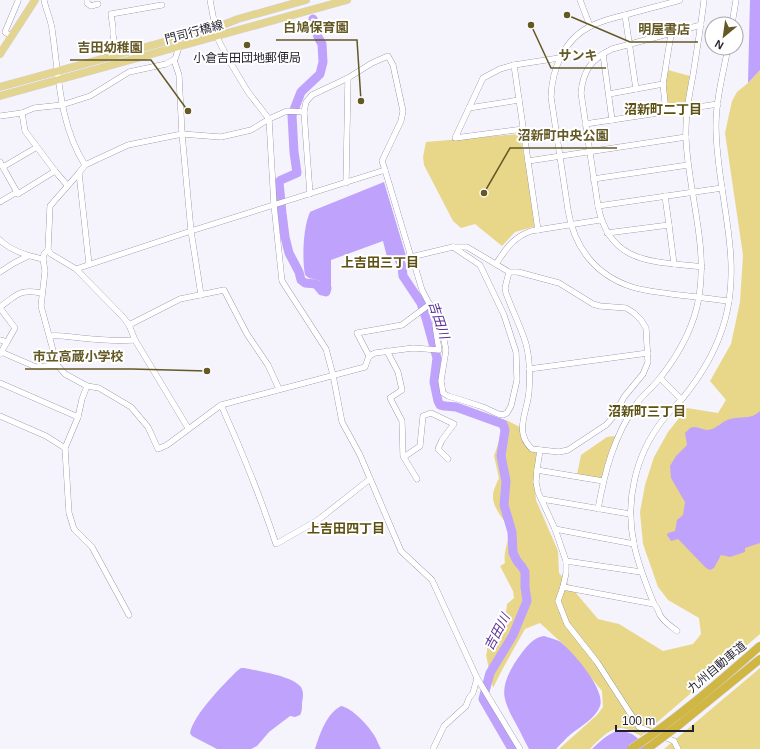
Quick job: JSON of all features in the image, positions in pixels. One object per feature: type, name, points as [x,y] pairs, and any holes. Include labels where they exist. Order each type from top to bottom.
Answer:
[{"type":"highway","name":"九州自動車道","points":[[631,749],[673,718],[760,646]]},
{"type":"highway","name":"九州自動車道","points":[[646,749],[679,725],[760,658]]},
{"type":"main road","points":[[0,54],[35,0]]},
{"type":"main road","name":"門司行橋線","points":[[0,87],[215,28],[238,19],[306,0]]},
{"type":"main road","name":"門司行橋線","points":[[0,96],[347,0]]},
{"type":"street","points":[[44,0],[52,28],[62,105],[77,153],[85,165]]},
{"type":"street","points":[[87,0],[87,3],[91,6],[98,4]]},
{"type":"street","points":[[210,0],[217,37],[226,57],[241,82],[269,119],[274,205],[282,281],[326,349],[333,375],[342,422],[360,455],[401,551],[432,580],[477,678],[520,749]]},
{"type":"street","points":[[580,0],[590,26]]},
{"type":"street","points":[[680,0],[590,26],[570,42],[559,58],[554,72],[551,97],[570,226],[585,254],[609,277],[634,288],[729,301]]},
{"type":"street","points":[[598,510],[607,465],[618,435],[638,402],[660,378],[683,343],[690,329],[699,298],[702,267],[697,221],[691,192],[686,137],[687,109],[704,0]]},
{"type":"street","points":[[733,16],[736,0]]},
{"type":"street","points":[[12,37],[5,32],[18,1]]},
{"type":"street","points":[[117,54],[111,14],[162,5]]},
{"type":"street","points":[[625,15],[636,89]]},
{"type":"street","points":[[701,26],[612,49],[602,54],[590,65],[582,79],[581,93],[600,220],[607,233],[616,245],[632,255],[650,261],[702,267]]},
{"type":"street","points":[[666,112],[663,84],[670,34]]},
{"type":"street","points":[[0,116],[22,113],[34,108],[62,105],[90,96],[129,72],[166,64],[176,59],[179,47]]},
{"type":"street","points":[[602,54],[612,120]]},
{"type":"street","points":[[310,194],[304,112],[306,102],[312,95],[348,78],[372,63],[388,56],[393,64],[403,111],[401,121],[382,161],[422,290],[436,317],[443,336],[446,350],[441,381],[444,393],[448,396],[483,407],[498,414],[503,414],[507,412],[511,406],[517,380],[516,352],[504,315],[480,265],[453,247]]},
{"type":"street","points":[[677,631],[664,620],[660,615],[658,608],[654,604],[642,572],[634,544],[630,514],[635,476],[643,452],[661,422],[701,373],[713,351],[725,320],[731,286],[731,252],[722,188],[716,125],[718,104],[727,56]]},
{"type":"street","points":[[523,129],[455,138],[483,78],[500,69],[514,65],[559,58]]},
{"type":"street","points":[[174,60],[179,75],[182,134],[191,231],[201,295]]},
{"type":"street","points":[[514,65],[538,230]]},
{"type":"street","points":[[346,183],[348,78]]},
{"type":"street","points":[[609,94],[663,84]]},
{"type":"street","points":[[469,108],[519,100]]},
{"type":"street","points":[[585,124],[718,104]]},
{"type":"street","points":[[304,112],[287,112],[269,119],[251,130],[221,138],[182,134],[128,145],[85,165],[50,206],[48,250],[42,259],[45,271],[41,306],[57,365],[65,374],[87,386],[99,388],[131,407],[148,427],[158,449],[167,445],[221,405],[365,367],[369,356],[375,353],[413,348],[439,350],[435,324],[436,317]]},
{"type":"street","points":[[22,113],[24,131],[55,171],[68,185]]},
{"type":"street","points":[[528,161],[686,137]]},
{"type":"street","points":[[17,192],[2,165],[37,147]]},
{"type":"street","points":[[594,179],[688,165]]},
{"type":"street","points":[[76,269],[385,170]]},
{"type":"street","points":[[0,202],[17,192],[18,194],[55,171]]},
{"type":"street","points":[[79,173],[89,264]]},
{"type":"street","points":[[598,206],[722,188]]},
{"type":"street","points":[[665,196],[674,264]]},
{"type":"street","points":[[496,264],[514,239],[523,234],[538,230],[600,220]]},
{"type":"street","points":[[607,233],[669,225]]},
{"type":"street","points":[[0,240],[4,244],[28,256],[42,259]]},
{"type":"street","points":[[411,257],[453,247],[467,247],[509,272],[518,272],[559,283],[588,301],[600,306],[626,308],[641,320],[646,328],[648,353],[648,362],[642,374],[624,397],[614,416],[606,425],[568,450],[559,452],[540,450],[532,448],[524,439],[522,432],[529,392],[529,369],[526,344],[506,293],[505,288],[509,272]]},
{"type":"street","points":[[48,250],[51,254],[76,269],[129,325],[135,340],[188,428]]},
{"type":"street","points":[[0,272],[28,256]]},
{"type":"street","points":[[129,325],[180,299],[224,290],[247,334],[268,365],[279,389]]},
{"type":"street","points":[[42,292],[24,291],[0,308],[15,328],[0,353],[36,367],[57,365]]},
{"type":"street","points":[[369,356],[357,332],[402,325],[430,304]]},
{"type":"street","points":[[50,336],[63,335],[119,341],[135,340]]},
{"type":"street","points":[[0,340],[7,342]]},
{"type":"street","points":[[387,351],[398,372],[402,390],[390,398],[402,421],[404,458],[417,479]]},
{"type":"street","points":[[529,369],[648,353]]},
{"type":"street","points":[[660,378],[681,399]]},
{"type":"street","points":[[0,383],[78,417]]},
{"type":"street","points":[[87,386],[78,417],[65,448],[69,513],[74,529],[92,547],[128,615]]},
{"type":"street","points":[[221,405],[262,500],[276,544],[318,520],[370,478]]},
{"type":"street","points":[[404,458],[420,446],[423,416],[431,413],[454,424],[442,440],[438,449],[448,459]]},
{"type":"street","points":[[0,416],[46,436],[65,448]]},
{"type":"street","points":[[540,450],[536,482],[538,492],[555,529],[566,561],[566,573],[558,601],[568,624],[597,662],[639,727],[674,741],[678,749]]},
{"type":"street","points":[[537,470],[603,481]]},
{"type":"street","points":[[542,499],[598,510],[630,514]]},
{"type":"street","points":[[555,529],[634,544]]},
{"type":"street","points":[[566,561],[642,572]]},
{"type":"street","points":[[563,587],[654,604]]},
{"type":"street","points":[[434,749],[444,726],[466,706],[473,693],[477,678]]},
{"type":"shaded area","points":[[750,0],[760,0],[760,70],[748,83]]},
{"type":"shaded area","points":[[668,70],[690,76],[686,107],[669,109],[664,85]]},
{"type":"shaded area","points":[[760,70],[760,634],[641,736],[626,729],[617,728],[604,736],[590,749],[559,749],[597,715],[603,707],[602,691],[564,645],[540,623],[525,629],[493,688],[486,655],[487,646],[496,637],[502,627],[507,604],[514,598],[513,591],[500,566],[505,563],[508,530],[506,523],[498,512],[493,499],[494,490],[499,478],[494,456],[506,420],[520,427],[522,435],[530,449],[537,454],[534,482],[536,500],[558,551],[559,573],[598,619],[619,624],[663,651],[693,644],[701,634],[699,618],[668,600],[658,587],[643,544],[640,512],[645,485],[654,457],[668,432],[687,408],[718,413],[726,400],[710,381],[731,344],[740,302],[743,255],[725,133],[732,101],[737,92]]},
{"type":"shaded area","points":[[519,134],[525,159],[536,226],[515,232],[502,246],[475,224],[461,228],[453,221],[424,165],[423,157],[426,142]]},
{"type":"shaded area","points":[[384,182],[406,256],[388,261],[383,241],[331,260],[331,288],[320,286],[321,281],[309,278],[305,275],[304,243],[306,226],[310,212]]},
{"type":"shaded area","points":[[760,411],[760,543],[745,548],[745,552],[730,557],[721,555],[714,568],[710,570],[706,568],[678,539],[671,541],[667,535],[668,533],[675,531],[677,520],[683,515],[685,502],[671,478],[670,466],[676,456],[687,445],[685,433],[690,428],[695,427],[708,430],[717,427],[727,420],[753,416]]},
{"type":"shaded area","points":[[615,436],[602,479],[577,475],[581,455],[607,437]]},
{"type":"shaded area","points":[[544,636],[559,641],[572,653],[587,671],[598,690],[600,706],[588,722],[569,736],[556,749],[529,749],[512,717],[504,693],[508,675],[523,651],[534,640]]},
{"type":"shaded area","points":[[244,668],[275,674],[297,683],[301,687],[303,693],[300,715],[295,717],[290,716],[269,732],[257,746],[251,749],[217,749],[192,736],[190,733],[193,725],[203,709],[237,671]]},
{"type":"shaded area","points":[[760,668],[760,749],[664,749]]},
{"type":"shaded area","points":[[341,706],[355,713],[364,722],[375,737],[381,749],[315,749],[321,731],[331,714]]},
{"type":"shaded area","points":[[621,730],[632,734],[652,749],[592,749],[609,735]]},
{"type":"waterway","name":"吉田川","points":[[313,19],[318,37],[322,44],[323,62],[320,74],[301,92],[292,115],[297,173],[279,182],[285,237],[289,253],[299,272],[301,280],[305,283],[316,284],[322,291],[326,292],[327,288],[323,277]]},
{"type":"waterway","name":"吉田川","points":[[394,248],[402,266],[403,276],[421,303],[426,318],[437,358],[434,382],[440,405],[456,407],[503,424],[505,430],[501,456],[506,481],[504,505],[512,532],[513,553],[525,572],[527,601],[513,635],[490,673],[483,699],[512,749]]},
{"type":"place","name":"明屋書店","points":[[567,15]]},
{"type":"place","name":"サンキ","points":[[531,25]]},
{"type":"place","name":"小倉吉田団地郵便局","points":[[247,45]]},
{"type":"place","name":"白鳩保育園","points":[[361,101]]},
{"type":"place","name":"吉田幼稚園","points":[[188,111]]},
{"type":"place","name":"沼新町中央公園","points":[[484,193]]},
{"type":"place","name":"市立高蔵小学校","points":[[207,371]]},
{"type":"district","name":"沼新町二丁目","points":[[663,109]]},
{"type":"district","name":"上吉田三丁目","points":[[380,262]]},
{"type":"district","name":"沼新町三丁目","points":[[647,411]]},
{"type":"district","name":"上吉田四丁目","points":[[346,528]]}]
